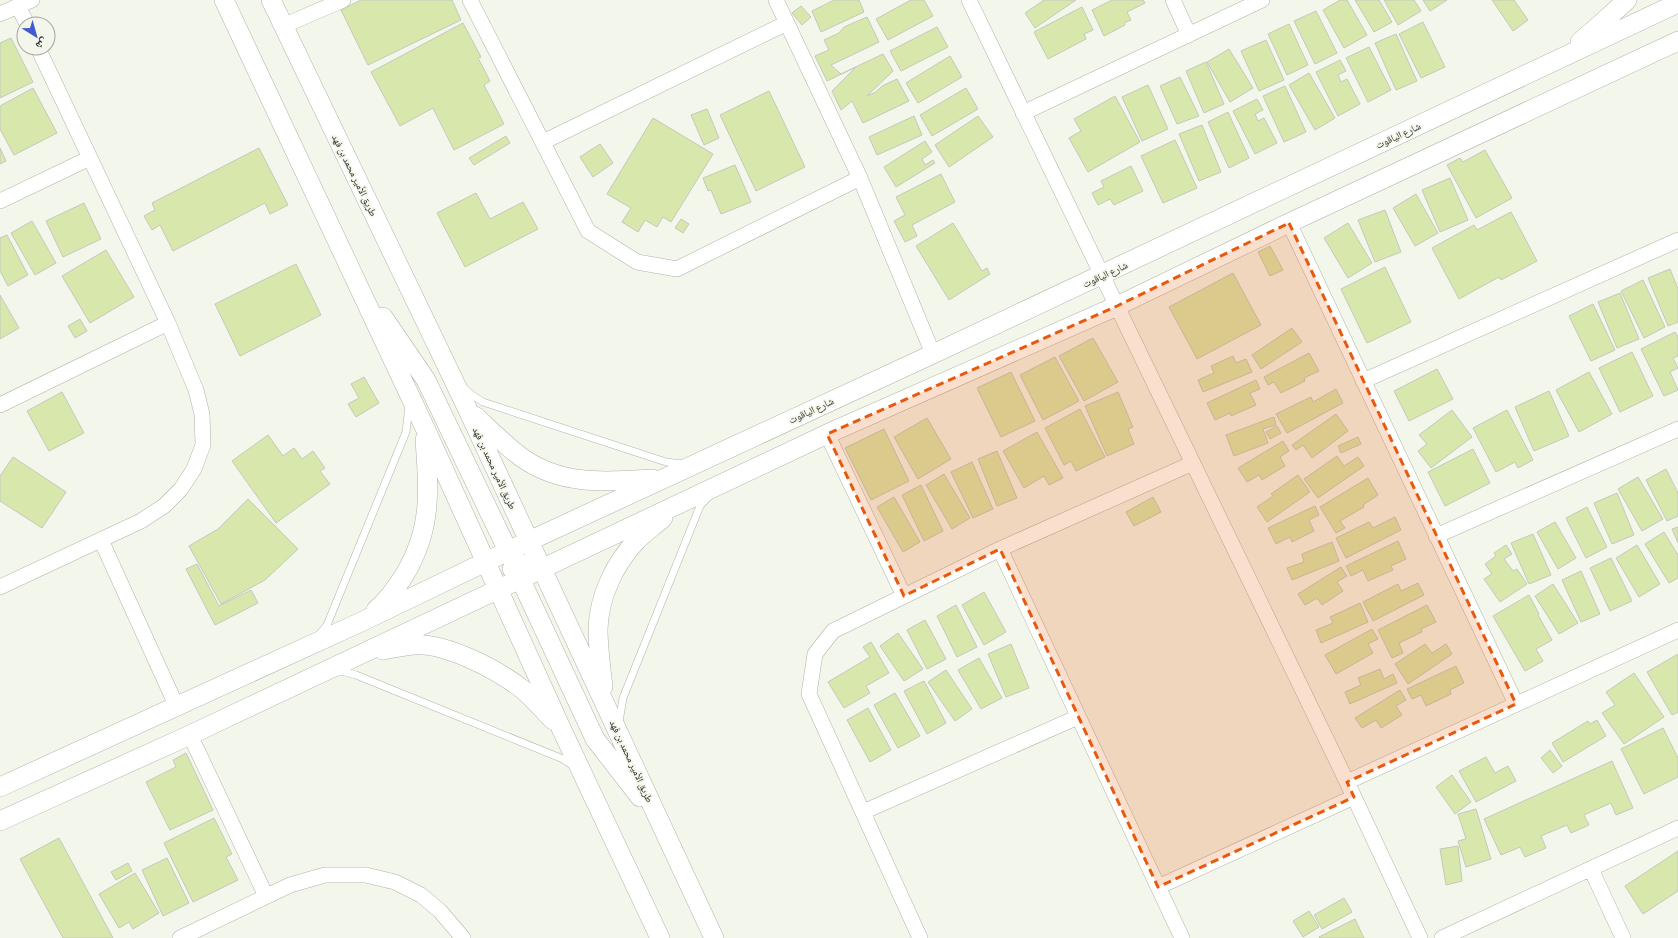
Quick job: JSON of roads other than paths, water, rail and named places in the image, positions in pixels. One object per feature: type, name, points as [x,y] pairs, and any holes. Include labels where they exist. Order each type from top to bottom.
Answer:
[{"type":"street","points":[[224,0],[425,428],[561,728],[660,938]]},
{"type":"street","name":"طريق الأمير محمد بن فهد","points":[[271,0],[450,372],[714,938]]},
{"type":"street","points":[[283,26],[343,0]]},
{"type":"street","points":[[470,0],[588,231],[638,262],[677,268],[860,178]]},
{"type":"street","points":[[776,0],[860,178],[933,354]]},
{"type":"street","points":[[969,0],[1347,782],[1420,938]]},
{"type":"street","points":[[1173,0],[1189,35]]},
{"type":"street","points":[[1023,113],[1262,0]]},
{"type":"street","points":[[1559,59],[1604,21],[1626,0]]},
{"type":"street","points":[[0,14],[25,3],[26,16]]},
{"type":"street","name":"شارع الياقوت","points":[[513,564],[529,541],[933,354],[1678,3]]},
{"type":"street","points":[[543,142],[786,23]]},
{"type":"street","points":[[0,787],[176,705],[361,622],[485,562],[542,568],[827,434],[1117,306],[1289,223],[1673,46]]},
{"type":"street","points":[[0,587],[141,521],[164,506],[181,489],[194,469],[203,445],[202,414],[196,390],[168,323],[42,56]]},
{"type":"street","points":[[0,201],[90,158]]},
{"type":"street","points":[[1289,223],[1516,704]]},
{"type":"street","points":[[1363,381],[1678,240]]},
{"type":"street","points":[[353,275],[426,380],[595,739],[661,825]]},
{"type":"street","points":[[0,405],[168,323]]},
{"type":"street","points":[[467,408],[522,458],[558,475],[578,480],[598,482],[663,478]]},
{"type":"street","points":[[361,622],[384,603],[399,584],[418,547],[425,526],[428,503],[428,483],[425,428]]},
{"type":"street","points":[[1436,536],[1678,429]]},
{"type":"street","points":[[827,434],[904,596]]},
{"type":"street","points":[[920,938],[809,694],[815,654],[833,631],[1000,549],[1193,463]]},
{"type":"street","points":[[604,701],[598,629],[600,613],[606,591],[614,572],[624,556],[637,540],[681,502]]},
{"type":"street","points":[[101,540],[176,705]]},
{"type":"street","points":[[1000,549],[1182,938]]},
{"type":"street","points":[[0,821],[190,735],[497,589],[513,564]]},
{"type":"street","points":[[1347,782],[1678,630]]},
{"type":"street","points":[[360,654],[414,645],[438,648],[457,653],[480,663],[523,690],[561,728]]},
{"type":"street","points":[[862,812],[1078,717]]},
{"type":"street","points":[[190,735],[266,896]]},
{"type":"street","points":[[1158,887],[1354,797]]},
{"type":"street","points":[[1442,938],[1678,828]]},
{"type":"street","points":[[1591,868],[1623,938]]},
{"type":"street","points":[[180,938],[290,885],[325,875],[366,875],[395,882],[421,895],[440,911],[463,938]]},
{"type":"lane","points":[[450,372],[472,395],[483,402],[666,462],[677,464],[701,461]]},
{"type":"lane","points":[[304,648],[316,638],[327,625],[406,432],[409,409],[408,392]]},
{"type":"lane","points":[[622,740],[619,723],[623,698],[700,506],[725,482]]},
{"type":"lane","points":[[317,674],[345,672],[371,681],[563,759],[578,770],[586,782]]}]
